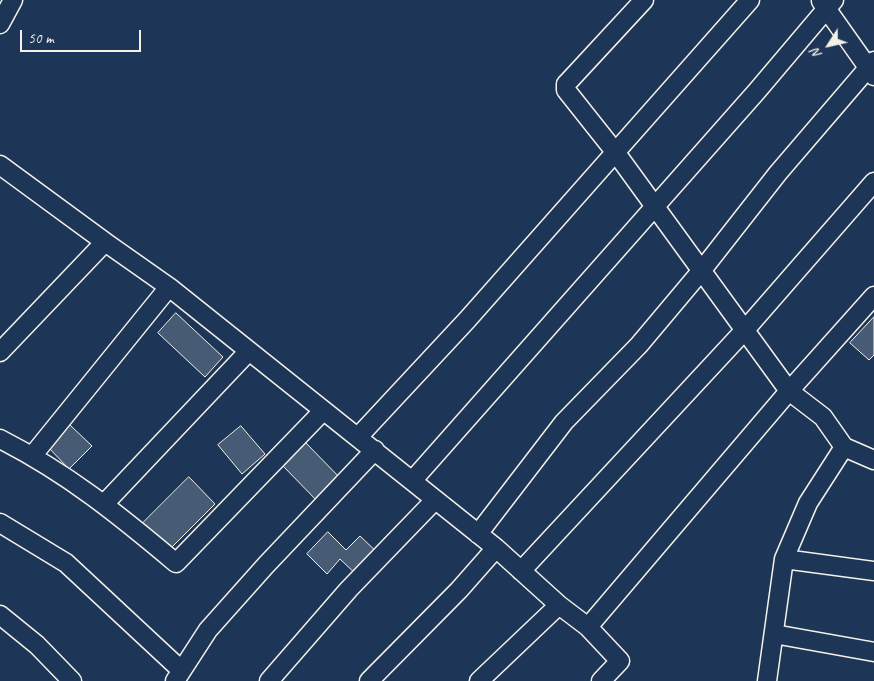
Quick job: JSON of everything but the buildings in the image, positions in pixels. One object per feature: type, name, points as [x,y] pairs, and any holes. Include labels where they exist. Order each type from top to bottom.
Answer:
[{"type":"street","points":[[0,24],[13,0]]},
{"type":"street","points":[[644,0],[566,84],[568,93],[616,153],[789,392],[823,417],[844,447],[874,460]]},
{"type":"street","points":[[358,436],[467,320],[750,0]]},
{"type":"street","points":[[412,481],[757,91],[827,3],[872,68],[778,172],[702,270],[639,345],[564,422],[478,534]]},
{"type":"street","points":[[0,165],[169,287],[496,548],[588,627],[620,661],[608,679]]},
{"type":"street","points":[[521,571],[744,331],[874,182]]},
{"type":"street","points":[[0,352],[105,242]]},
{"type":"street","points":[[33,455],[169,287]]},
{"type":"street","points":[[588,627],[789,392],[874,296]]},
{"type":"street","points":[[105,503],[249,351]]},
{"type":"street","points":[[0,439],[33,455],[105,503],[176,563],[323,411]]},
{"type":"street","points":[[767,681],[784,559],[808,503],[844,447]]},
{"type":"street","points":[[0,523],[66,563],[178,675],[208,630],[375,450]]},
{"type":"street","points":[[269,681],[349,589],[435,500]]},
{"type":"street","points":[[369,681],[459,590],[496,548]]},
{"type":"street","points":[[784,559],[874,571]]},
{"type":"street","points":[[479,681],[559,604]]},
{"type":"street","points":[[0,615],[37,645],[72,681]]},
{"type":"street","points":[[774,634],[874,652]]}]
